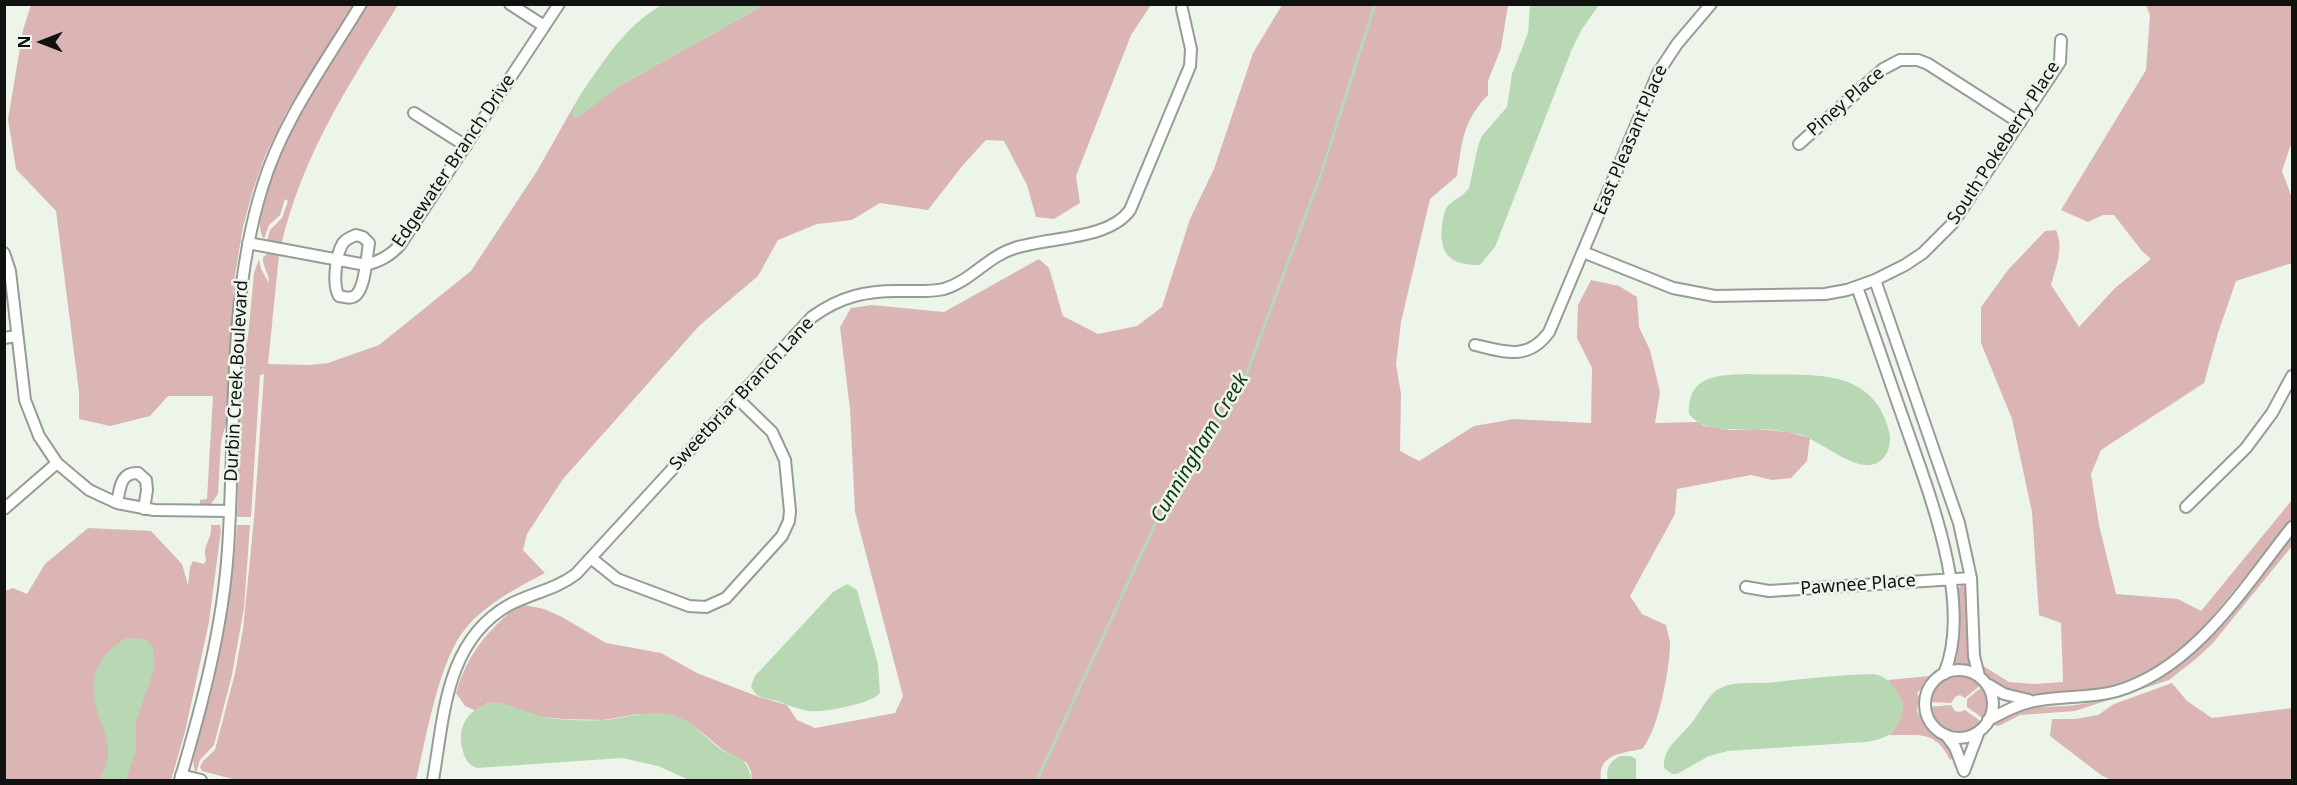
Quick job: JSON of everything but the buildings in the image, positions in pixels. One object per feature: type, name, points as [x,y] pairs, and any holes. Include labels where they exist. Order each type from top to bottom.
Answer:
[{"type":"street","name":"Durbin Creek Boulevard","points":[[180,778],[219,619],[228,550],[241,301],[248,243],[262,186],[281,138],[361,4]]},
{"type":"street","points":[[510,4],[544,26]]},
{"type":"street","name":"Edgewater Branch Drive","points":[[366,265],[384,259],[400,245],[559,4]]},
{"type":"street","name":"East Pleasant Place","points":[[1475,345],[1520,352],[1544,340],[1658,73],[1677,44],[1711,4]]},
{"type":"street","name":"Sweetbriar Branch Lane","points":[[433,780],[450,683],[455,667],[469,642],[493,616],[509,605],[564,582],[591,558],[806,322],[833,303],[848,297],[871,291],[924,291],[944,288],[964,280],[988,262],[1015,248],[1105,229],[1119,222],[1130,210],[1190,66],[1191,49],[1182,9]]},
{"type":"street","name":"South Pokeberry Place","points":[[1583,252],[1652,281],[1694,293],[1715,296],[1825,294],[1875,280],[1905,265],[1923,252],[1953,223],[2060,62],[2061,40]]},
{"type":"street","name":"Piney Place","points":[[1799,144],[1882,69],[1908,59],[1928,64],[2020,123]]},
{"type":"street","points":[[414,113],[466,146]]},
{"type":"street","points":[[356,235],[363,237],[369,243],[358,294],[350,298],[339,296],[335,290],[338,261],[342,244],[350,237],[356,235]]},
{"type":"street","points":[[248,243],[366,265]]},
{"type":"street","points":[[4,253],[10,271],[22,384],[27,408],[39,436],[57,463],[89,490],[117,503],[144,509],[230,511]]},
{"type":"street","points":[[1875,280],[1959,523],[1971,578],[1974,656],[1978,676]]},
{"type":"street","points":[[1857,286],[1928,490],[1945,547],[1951,578],[1954,643],[1944,674]]},
{"type":"street","points":[[4,338],[17,336]]},
{"type":"street","points":[[2186,507],[2246,448],[2272,413],[2292,376]]},
{"type":"street","points":[[1898,404],[1917,397]]},
{"type":"street","points":[[591,558],[617,579],[689,606],[706,607],[726,598],[782,536],[789,521],[790,511],[785,459],[781,447],[772,432],[737,398]]},
{"type":"street","points":[[4,509],[57,463]]},
{"type":"street","points":[[117,503],[123,478],[128,474],[138,473],[146,480],[144,509]]},
{"type":"street","points":[[1964,776],[1978,731],[1988,720],[2008,709],[2032,701],[2090,697],[2120,690],[2175,662],[2201,639],[2292,527]]},
{"type":"street","name":"Pawnee Place","points":[[1746,588],[1769,591],[1971,578]]},
{"type":"street","points":[[1964,776],[1955,747],[1946,735],[1931,723],[1926,704],[1929,690],[1938,678],[1958,670],[1978,676],[2004,694],[2032,701]]},
{"type":"street","points":[[1988,720],[1992,706],[1989,685]]},
{"type":"street","points":[[1946,735],[1963,737],[1978,731]]},
{"type":"street","points":[[180,778],[201,780]]},
{"type":"shaded area","points":[[664,4],[764,5],[619,86],[580,116],[574,118],[573,110],[579,97],[613,49],[641,19]]},
{"type":"shaded area","points":[[31,5],[354,5],[288,109],[265,156],[253,190],[243,227],[234,281],[228,416],[221,442],[218,494],[211,504],[200,506],[200,500],[207,499],[213,396],[168,396],[150,416],[110,426],[79,419],[79,392],[56,211],[16,169],[8,119],[23,30]]},
{"type":"shaded area","points":[[366,5],[398,5],[346,91],[315,149],[302,179],[281,245],[267,241],[270,230],[282,218],[288,201],[285,199],[280,215],[269,225],[264,239],[260,220],[266,192],[279,158],[317,85]]},
{"type":"shaded area","points":[[764,5],[1151,5],[1131,35],[1076,176],[1080,203],[1054,219],[1036,217],[1027,185],[1004,141],[986,140],[928,210],[880,203],[852,220],[817,224],[778,240],[758,276],[699,326],[563,479],[527,534],[523,550],[545,573],[513,590],[483,611],[466,628],[457,642],[441,679],[416,780],[236,780],[202,771],[200,767],[203,761],[215,750],[235,673],[243,629],[254,519],[264,374],[260,375],[251,517],[237,517],[242,359],[248,337],[254,273],[259,259],[261,269],[269,283],[263,257],[267,254],[279,255],[268,364],[328,363],[379,345],[471,271],[537,171],[576,102],[574,107],[597,102],[619,86]]},
{"type":"shaded area","points":[[1282,5],[1508,5],[1501,48],[1488,81],[1488,95],[1473,114],[1465,132],[1457,176],[1430,199],[1401,322],[1396,364],[1401,394],[1400,451],[1419,461],[1474,426],[1514,419],[1591,423],[1592,368],[1577,338],[1578,305],[1591,280],[1619,286],[1637,297],[1639,327],[1650,350],[1660,392],[1655,423],[1698,422],[1704,426],[1731,430],[1756,429],[1789,432],[1810,438],[1807,461],[1791,478],[1772,480],[1751,475],[1677,489],[1675,514],[1630,596],[1642,614],[1666,625],[1670,642],[1668,668],[1658,715],[1648,741],[1642,749],[1613,756],[1607,760],[1601,771],[1601,780],[752,780],[747,763],[723,750],[690,723],[662,714],[638,714],[603,720],[562,719],[542,717],[511,707],[488,703],[476,711],[465,706],[456,693],[467,665],[480,643],[520,604],[544,609],[562,617],[606,643],[661,653],[697,673],[759,697],[787,705],[797,720],[815,728],[895,713],[903,696],[855,512],[850,409],[840,327],[851,308],[872,305],[944,312],[1039,259],[1049,268],[1063,316],[1098,334],[1137,326],[1162,307],[1190,219],[1214,169],[1253,53]]},
{"type":"shaded area","points":[[1530,5],[1599,5],[1582,29],[1572,49],[1495,247],[1480,265],[1461,263],[1449,256],[1442,244],[1444,213],[1449,204],[1469,188],[1482,136],[1507,107],[1512,74],[1528,33]]},
{"type":"shaded area","points":[[2146,5],[2292,5],[2292,141],[2282,171],[2292,198],[2292,263],[2236,281],[2204,383],[2101,450],[2091,474],[2099,525],[2116,594],[2178,599],[2201,611],[2292,500],[2292,519],[2199,633],[2169,658],[2135,677],[2098,689],[2075,694],[2027,695],[2007,690],[1990,680],[1980,664],[2009,682],[2034,684],[2063,682],[2061,623],[2039,615],[2032,512],[2012,419],[1981,343],[1981,307],[2008,270],[2045,231],[2056,230],[2059,244],[2051,285],[2079,327],[2115,288],[2151,259],[2114,215],[2103,215],[2088,222],[2061,210],[2146,70],[2150,15]]},
{"type":"shaded area","points":[[1748,374],[1812,375],[1851,383],[1867,393],[1880,409],[1890,436],[1886,454],[1877,463],[1858,464],[1798,434],[1767,429],[1720,429],[1703,425],[1689,414],[1693,391],[1699,384],[1716,377]]},
{"type":"shaded area","points":[[211,525],[220,525],[221,530],[209,622],[185,732],[171,780],[5,780],[5,591],[13,588],[27,594],[45,564],[88,528],[151,531],[182,564],[188,585],[193,561],[204,564],[206,560],[205,550]]},
{"type":"shaded area","points":[[237,525],[250,525],[244,608],[232,675],[214,745],[200,760],[196,773],[194,752],[221,644]]},
{"type":"shaded area","points":[[2292,535],[2292,546],[2213,643],[2169,680],[2075,711],[2020,715],[1999,726],[1991,725],[2000,718],[2020,710],[2098,701],[2134,691],[2159,678],[2204,642]]},
{"type":"shaded area","points":[[847,584],[857,590],[878,664],[880,693],[857,704],[809,711],[762,697],[756,693],[751,686],[755,676],[833,592]]},
{"type":"shaded area","points":[[1962,585],[1967,588],[1970,667],[1953,665],[1958,649],[1956,590]]},
{"type":"shaded area","points":[[126,638],[146,639],[153,647],[154,669],[136,722],[136,750],[126,780],[100,780],[107,761],[108,749],[95,701],[94,679],[107,653]]},
{"type":"shaded area","points":[[1945,666],[1917,693],[1919,697],[1917,711],[1931,732],[1947,745],[1953,758],[1950,760],[1938,743],[1925,736],[1889,735],[1894,731],[1903,704],[1888,680],[1929,676]]},
{"type":"shaded area","points":[[1873,674],[1888,681],[1903,704],[1897,727],[1881,739],[1728,751],[1709,756],[1677,774],[1672,774],[1664,768],[1668,750],[1717,690],[1738,683],[1769,683]]},
{"type":"shaded area","points":[[1958,674],[1968,675],[1982,684],[1965,698],[1960,695],[1955,697],[1951,703],[1929,702],[1933,691],[1939,684]]},
{"type":"shaded area","points":[[2172,683],[2187,701],[2212,718],[2292,708],[2292,780],[2111,780],[2050,736],[2052,719],[2075,719],[2098,715],[2114,704]]},
{"type":"shaded area","points":[[1983,686],[1989,703],[1984,719],[1967,707],[1967,699]]},
{"type":"shaded area","points":[[494,702],[556,719],[606,720],[652,713],[670,714],[690,723],[719,748],[744,762],[752,780],[689,780],[658,766],[622,758],[477,768],[466,760],[464,754],[461,742],[463,726],[466,719],[477,709]]},
{"type":"shaded area","points":[[1951,705],[1955,711],[1965,710],[1983,723],[1966,732],[1950,733],[1937,724],[1929,707]]},
{"type":"shaded area","points":[[1620,756],[1631,756],[1636,759],[1636,780],[1608,780],[1609,766]]},
{"type":"waterway","name":"Cunningham Creek","points":[[1037,780],[1156,522],[1243,383],[1321,174],[1375,4]]}]
